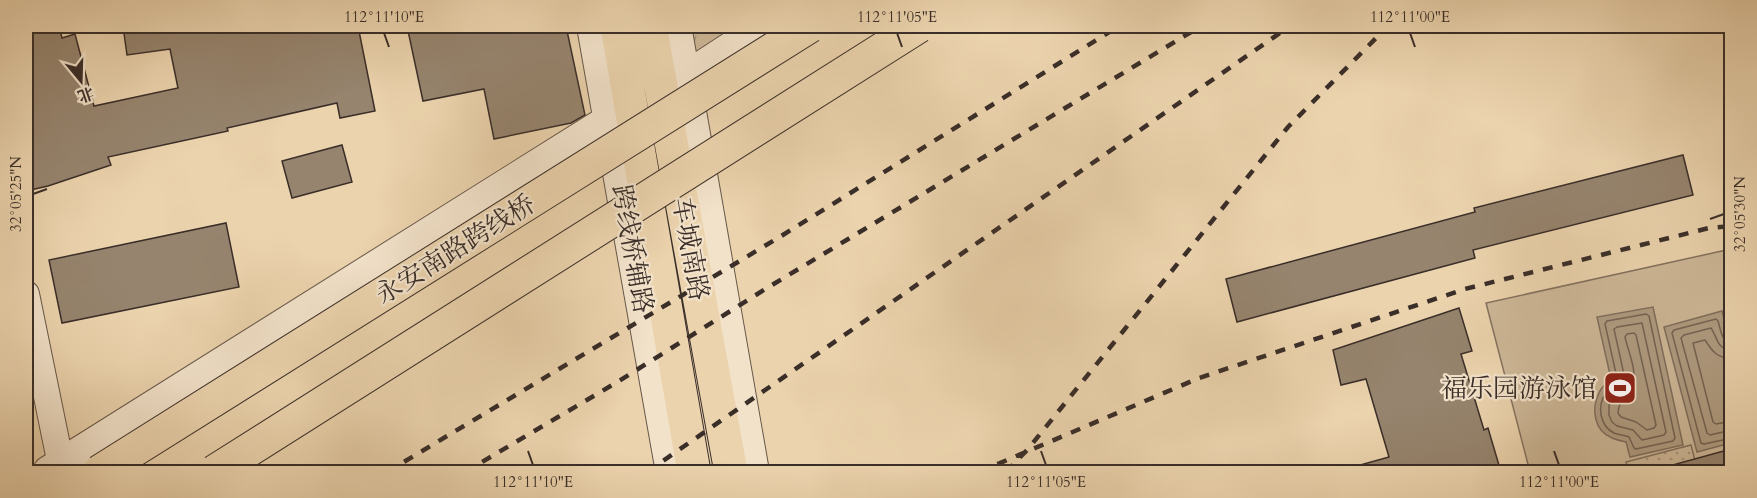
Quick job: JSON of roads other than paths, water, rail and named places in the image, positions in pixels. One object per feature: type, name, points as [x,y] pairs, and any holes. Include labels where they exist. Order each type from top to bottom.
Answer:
[{"type":"main road","name":"车城南路","points":[[617,26],[694,472]]},
{"type":"main road","name":"车城南路","points":[[650,26],[731,472]]},
{"type":"main road","name":"永安南路跨线桥","points":[[99,472],[810,26]]},
{"type":"main road","points":[[214,472],[919,26]]},
{"type":"street","name":"跨线桥辅路","points":[[593,26],[672,472]]},
{"type":"street","points":[[675,26],[753,472]]},
{"type":"street","points":[[684,79],[765,26]]},
{"type":"street","points":[[26,294],[55,469],[610,120]]},
{"type":"water","points":[[1653,307],[1683,445],[1630,457],[1626,442],[1606,435],[1596,419],[1597,399],[1601,389],[1611,379],[1597,317]]},
{"type":"water","points":[[1722,311],[1731,347],[1731,443],[1697,452],[1664,327]]},
{"type":"railway","points":[[387,472],[778,238],[1119,26]]},
{"type":"railway","points":[[465,472],[619,381],[767,288],[1201,26]]},
{"type":"railway","points":[[647,472],[1290,26]]},
{"type":"railway","points":[[1006,472],[1028,449],[1288,127],[1388,26]]},
{"type":"railway","points":[[979,472],[1199,378],[1465,289],[1709,228],[1732,226]]},
{"type":"place","name":"福乐园游泳馆","points":[[1620,388]]}]
